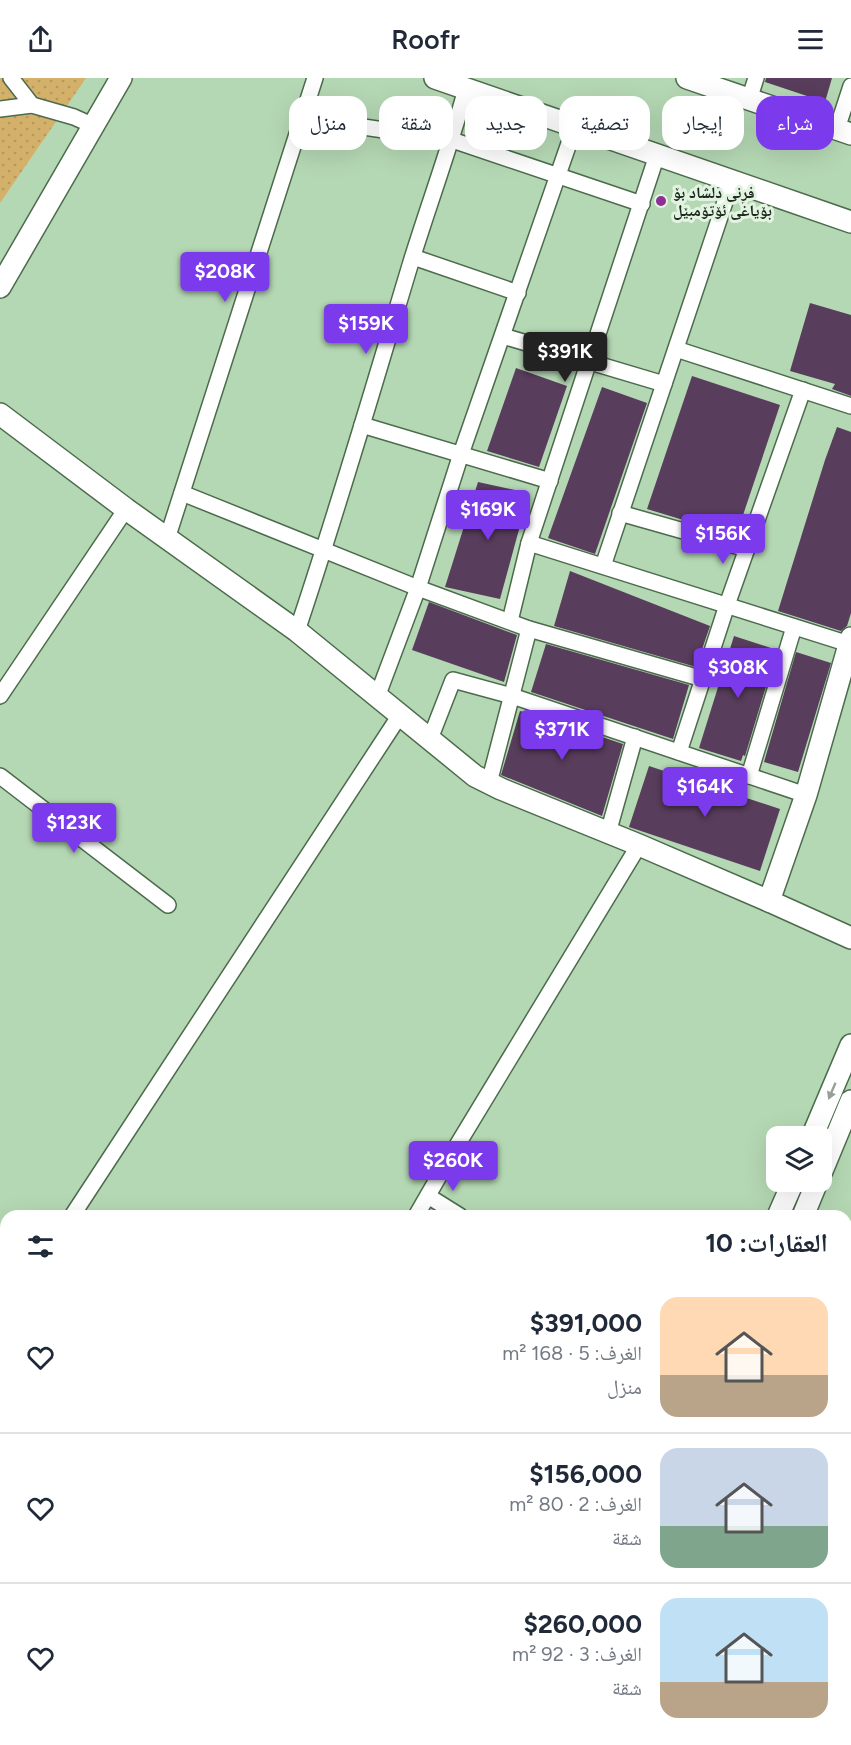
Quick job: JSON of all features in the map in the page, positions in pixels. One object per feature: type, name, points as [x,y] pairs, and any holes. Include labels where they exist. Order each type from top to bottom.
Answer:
[{"type":"street","points":[[11,78],[32,105]]},
{"type":"street","points":[[0,288],[121,78]]},
{"type":"street","points":[[309,96],[315,78]]},
{"type":"street","points":[[435,78],[559,121]]},
{"type":"street","points":[[687,78],[844,131],[851,86]]},
{"type":"street","points":[[749,100],[756,78]]},
{"type":"street","points":[[453,136],[466,89]]},
{"type":"street","points":[[0,109],[32,105],[74,117],[94,126]]},
{"type":"street","points":[[453,140],[642,204]]},
{"type":"street","points":[[167,538],[292,150]]},
{"type":"street","points":[[297,631],[324,551],[413,257],[449,150]]},
{"type":"street","points":[[377,697],[418,588],[461,454],[567,150]]},
{"type":"street","points":[[643,150],[851,222]]},
{"type":"street","points":[[510,621],[529,543],[657,155]]},
{"type":"street","points":[[603,566],[732,181]]},
{"type":"street","points":[[413,257],[518,293]]},
{"type":"street","points":[[502,336],[664,384]]},
{"type":"street","points":[[676,350],[851,406]]},
{"type":"street","points":[[679,752],[727,606],[803,390]]},
{"type":"street","points":[[0,414],[126,509],[297,631],[475,776],[851,938]]},
{"type":"street","points":[[362,425],[550,481]]},
{"type":"street","points":[[182,493],[418,588],[529,629],[702,679]]},
{"type":"street","points":[[0,696],[126,509]]},
{"type":"street","points":[[620,513],[747,549]]},
{"type":"street","points":[[529,543],[794,627],[850,641],[806,795],[768,901]]},
{"type":"street","points":[[749,776],[794,627]]},
{"type":"street","points":[[489,783],[529,629]]},
{"type":"street","points":[[430,739],[453,680],[512,696],[806,795]]},
{"type":"street","points":[[76,1210],[400,715]]},
{"type":"street","points":[[608,833],[635,737]]},
{"type":"street","points":[[0,776],[168,905]]},
{"type":"street","points":[[420,1210],[639,845]]},
{"type":"street","points":[[817,1126],[851,1046]]},
{"type":"street","points":[[832,1149],[849,1112]]},
{"type":"street","points":[[781,1210],[789,1192]]},
{"type":"street","points":[[805,1210],[813,1192]]},
{"type":"street","points":[[428,1196],[450,1210]]},
{"type":"shaded area","points":[[0,78],[86,78],[0,203]]},
{"type":"building","points":[[766,78],[832,78],[827,96],[807,96],[765,82]]},
{"type":"building","points":[[810,303],[851,315],[851,396],[832,389],[835,384],[790,371]]},
{"type":"building","points":[[516,368],[567,386],[539,467],[487,451]]},
{"type":"building","points":[[692,376],[780,405],[736,536],[647,509]]},
{"type":"building","points":[[602,387],[647,403],[595,554],[548,538]]},
{"type":"building","points":[[837,427],[851,432],[851,613],[847,626],[841,631],[778,611]]},
{"type":"building","points":[[478,482],[529,493],[500,599],[445,587]]},
{"type":"building","points":[[570,571],[710,626],[696,667],[554,626]]},
{"type":"building","points":[[429,602],[517,635],[504,682],[412,650]]},
{"type":"building","points":[[734,636],[777,650],[745,756],[743,755],[741,761],[699,748]]},
{"type":"building","points":[[546,644],[689,685],[673,739],[531,692]]},
{"type":"building","points":[[796,652],[831,663],[798,772],[764,762]]},
{"type":"building","points":[[520,711],[623,744],[602,816],[501,775]]},
{"type":"building","points":[[649,766],[780,809],[760,871],[629,827]]},
{"type":"place","name":"فڕنی دلشاد بۆ بۆیاغی ئۆتۆمبێل","points":[[661,201]]}]
